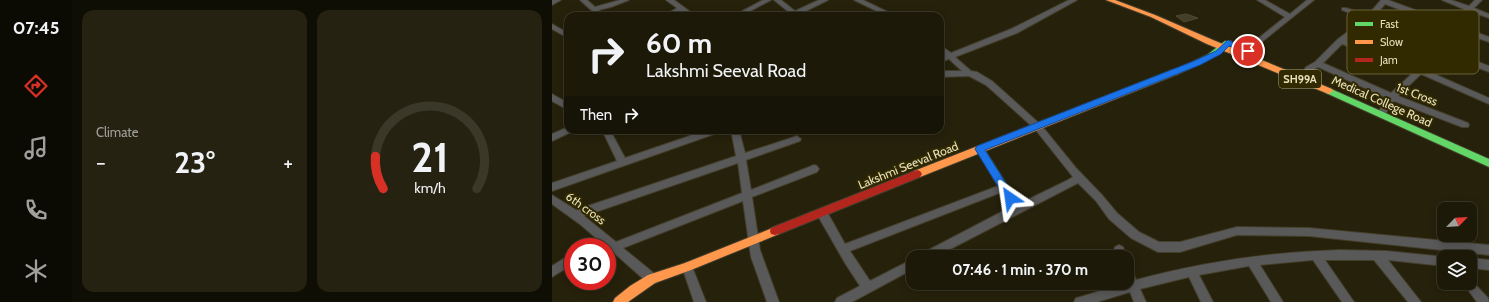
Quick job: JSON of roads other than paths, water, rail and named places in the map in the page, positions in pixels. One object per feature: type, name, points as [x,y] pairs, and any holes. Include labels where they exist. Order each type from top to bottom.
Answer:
[{"type":"main road","name":"Medical College Road","points":[[1109,0],[1161,17]]},
{"type":"main road","name":"Medical College Road","points":[[1121,0],[1489,156]]},
{"type":"main road","name":"Medical College Road","points":[[1226,45],[1248,51],[1306,75],[1489,162]]},
{"type":"main road","name":"Lakshmi Seeval Road","points":[[619,302],[652,278],[687,267],[753,239],[822,213],[1197,63],[1218,52],[1226,45]]},
{"type":"street","points":[[552,3],[558,0]]},
{"type":"street","points":[[583,0],[596,11],[626,0]]},
{"type":"street","points":[[669,0],[688,12]]},
{"type":"street","points":[[744,12],[768,0]]},
{"type":"street","points":[[777,0],[791,12]]},
{"type":"street","points":[[800,12],[826,0]]},
{"type":"street","points":[[857,0],[884,12]]},
{"type":"street","points":[[944,59],[1014,31],[1074,0]]},
{"type":"street","points":[[1260,0],[1290,17]]},
{"type":"street","points":[[1248,51],[1311,0]]},
{"type":"street","points":[[1376,10],[1384,0],[1410,10]]},
{"type":"street","points":[[1445,0],[1470,9],[1479,0]]},
{"type":"street","points":[[674,12],[682,8]]},
{"type":"street","points":[[1479,12],[1489,16]]},
{"type":"street","points":[[552,26],[564,34]]},
{"type":"street","points":[[1306,75],[1309,69],[1318,64],[1347,36]]},
{"type":"street","points":[[1479,36],[1489,40]]},
{"type":"street","points":[[1341,41],[1347,43]]},
{"type":"street","points":[[944,50],[969,73]]},
{"type":"street","name":"1st Cross","points":[[1318,64],[1392,98],[1465,125]]},
{"type":"street","points":[[1479,65],[1489,69]]},
{"type":"street","points":[[944,74],[974,74],[989,83],[1038,127],[1118,221],[1135,236],[1158,247],[1180,247],[1237,231],[1309,232],[1489,250]]},
{"type":"street","points":[[1383,111],[1392,98],[1416,74]]},
{"type":"street","points":[[1429,74],[1489,101]]},
{"type":"street","points":[[552,96],[564,104]]},
{"type":"street","points":[[552,138],[564,132]]},
{"type":"street","points":[[607,134],[622,162]]},
{"type":"street","points":[[552,187],[706,134]]},
{"type":"street","points":[[736,134],[747,195],[753,239],[759,266],[773,302]]},
{"type":"street","points":[[574,215],[798,139]]},
{"type":"street","points":[[980,149],[1017,209]]},
{"type":"street","points":[[616,246],[814,168]]},
{"type":"street","points":[[938,250],[1069,184],[1079,177]]},
{"type":"street","points":[[843,249],[1003,188]]},
{"type":"street","name":"6th cross","points":[[552,199],[605,238]]},
{"type":"street","points":[[822,213],[868,288]]},
{"type":"street","name":"6th cross","points":[[616,249],[652,278]]},
{"type":"street","points":[[1316,255],[1348,302]]},
{"type":"street","points":[[1134,285],[1252,261],[1316,255],[1377,255],[1437,260]]},
{"type":"street","points":[[1377,255],[1415,302]]},
{"type":"street","points":[[1252,261],[1277,302]]},
{"type":"street","points":[[552,272],[564,264]]},
{"type":"street","points":[[1477,264],[1489,265]]},
{"type":"street","points":[[687,267],[700,302]]},
{"type":"street","points":[[841,302],[906,268]]},
{"type":"street","points":[[1192,272],[1207,302]]},
{"type":"street","points":[[1134,289],[1140,302]]},
{"type":"street","points":[[1080,302],[1117,290]]},
{"type":"street","points":[[1474,290],[1484,302]]}]
